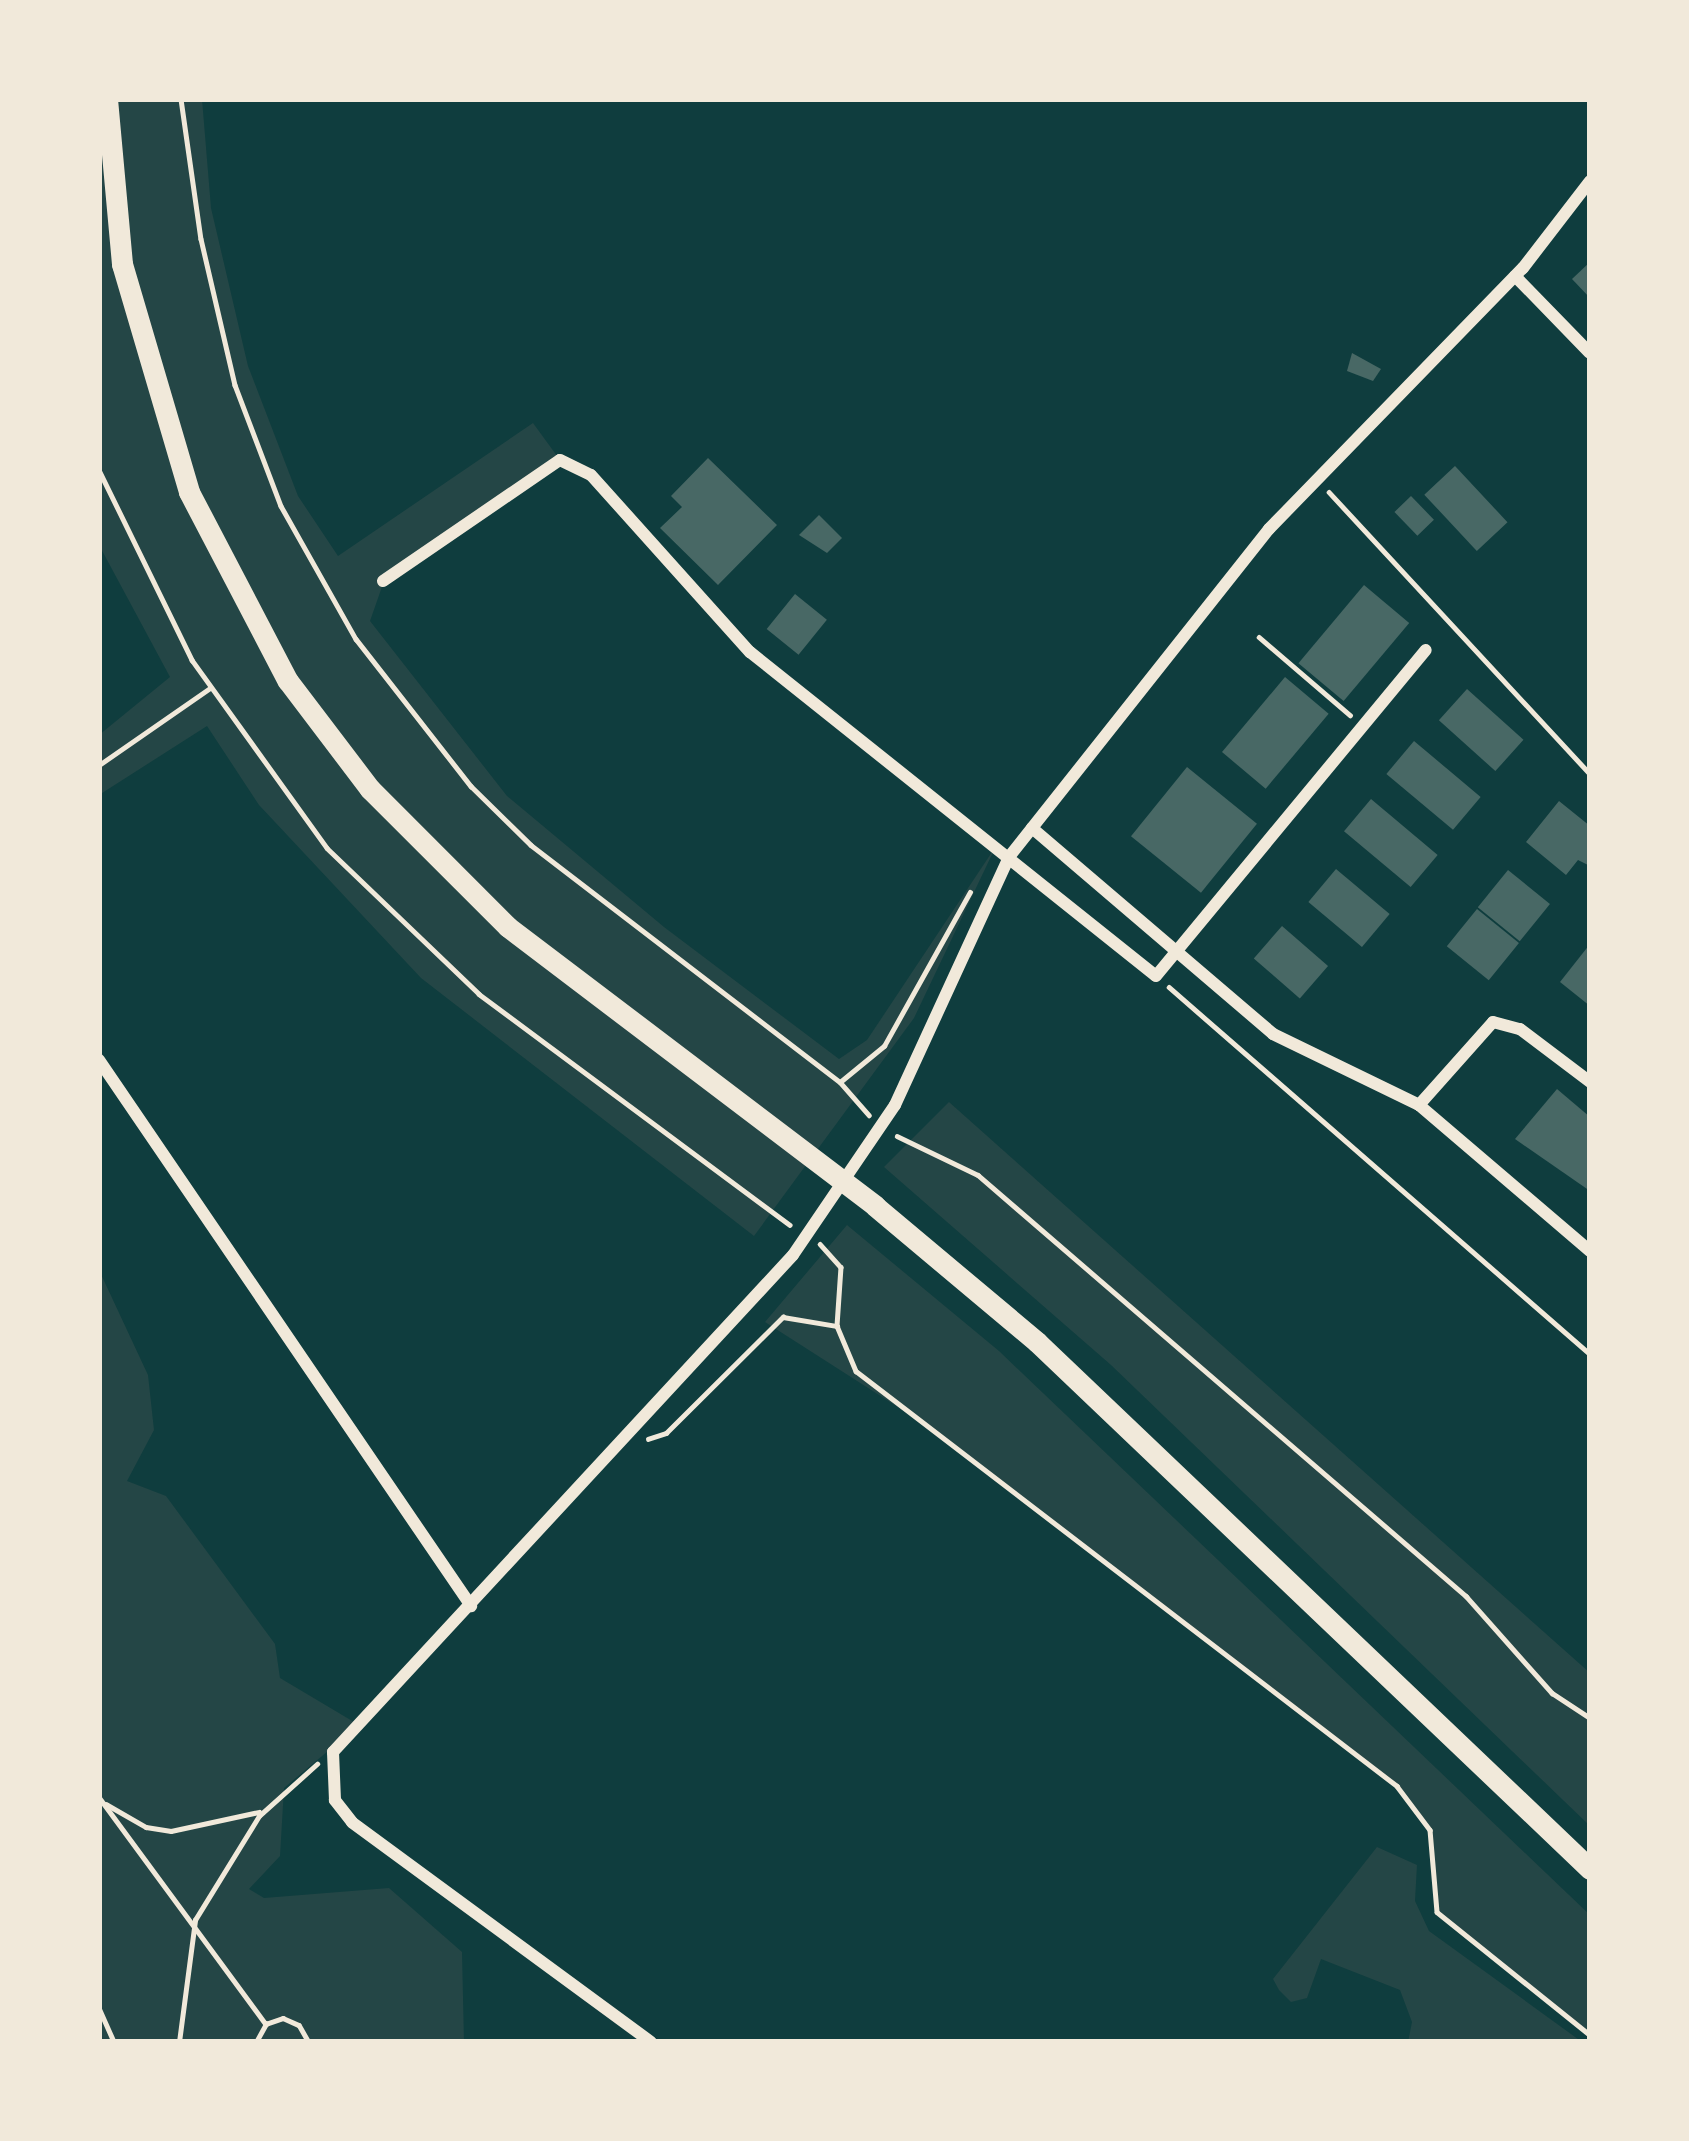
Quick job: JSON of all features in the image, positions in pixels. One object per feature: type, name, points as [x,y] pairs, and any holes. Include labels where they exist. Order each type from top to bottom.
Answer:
[{"type":"main road","points":[[107,99],[122,264],[189,492],[258,632],[370,789],[508,927],[875,1206],[1037,1342],[1590,1869]]},
{"type":"street","points":[[651,2042],[352,1822],[335,1800],[333,1752],[793,1255],[895,1105],[1010,857],[1269,530],[1514,276],[1590,181]]},
{"type":"street","points":[[1514,276],[1590,353]]},
{"type":"street","points":[[383,580],[560,460],[591,475],[750,652],[1156,976],[1426,650]]},
{"type":"street","points":[[1032,828],[1273,1034],[1419,1105],[1590,1251]]},
{"type":"street","points":[[1419,1105],[1493,1022],[1520,1029],[1590,1082]]},
{"type":"street","points":[[99,1060],[471,1606]]},
{"type":"path","points":[[181,99],[201,239],[235,385],[281,506],[356,639],[471,786],[531,845],[839,1082],[899,1138],[977,1175],[1466,1595],[1552,1693],[1590,1718]]},
{"type":"path","points":[[99,470],[144,574],[210,688],[327,848],[425,950],[650,1125],[825,1248],[841,1267],[837,1326],[843,1354],[877,1390],[1396,1786],[1430,1830],[1437,1912],[1590,2035]]},
{"type":"path","points":[[1318,481],[1590,774]]},
{"type":"path","points":[[1259,637],[1363,726]]},
{"type":"path","points":[[99,765],[210,688]]},
{"type":"path","points":[[1583,768],[1590,760]]},
{"type":"path","points":[[839,1082],[884,1046],[974,885]]},
{"type":"path","points":[[1156,976],[1590,1354]]},
{"type":"path","points":[[631,1433],[652,1440],[666,1433],[783,1317],[837,1326]]},
{"type":"path","points":[[178,2042],[195,1920],[264,1810],[333,1752]]},
{"type":"path","points":[[100,1799],[125,1819],[171,1831],[264,1810]]},
{"type":"path","points":[[100,1799],[195,1920],[266,2024]]},
{"type":"path","points":[[99,2008],[114,2042]]},
{"type":"path","points":[[266,2024],[292,2020],[308,2042]]},
{"type":"path","points":[[256,2042],[266,2024]]},
{"type":"shaded area","points":[[99,99],[202,99],[211,208],[248,366],[298,496],[338,556],[533,423],[560,460],[384,581],[370,621],[507,796],[664,927],[839,1059],[867,1040],[996,846],[914,1018],[754,1236],[421,978],[259,805],[207,726],[99,795],[99,735],[170,677],[99,545]]},
{"type":"shaded area","points":[[949,1102],[1590,1673],[1590,1826],[1111,1365],[884,1167]]},
{"type":"shaded area","points":[[847,1225],[999,1351],[1590,1915],[1590,2035],[1437,1912],[1430,1830],[1397,1786],[929,1427],[765,1322]]},
{"type":"shaded area","points":[[99,1270],[148,1375],[154,1430],[127,1481],[166,1496],[275,1644],[280,1678],[359,1725],[284,1788],[280,1856],[249,1889],[264,1898],[389,1888],[462,1952],[464,2042],[99,2042]]},
{"type":"shaded area","points":[[1377,1847],[1417,1865],[1415,1901],[1429,1931],[1582,2042],[1408,2042],[1412,2022],[1400,1990],[1321,1959],[1307,1998],[1291,2002],[1273,1979]]},
{"type":"building","points":[[1590,262],[1590,298],[1572,279]]},
{"type":"building","points":[[1352,353],[1381,369],[1373,381],[1347,371]]},
{"type":"building","points":[[708,458],[777,525],[718,585],[660,528],[682,507],[671,496]]},
{"type":"building","points":[[1455,466],[1508,522],[1477,551],[1424,495]]},
{"type":"building","points":[[1411,496],[1434,520],[1417,536],[1394,512]]},
{"type":"building","points":[[819,515],[842,538],[827,553],[799,535]]},
{"type":"building","points":[[1364,585],[1409,623],[1344,701],[1298,663]]},
{"type":"building","points":[[795,594],[827,620],[799,655],[767,629]]},
{"type":"building","points":[[1285,677],[1329,714],[1266,789],[1222,752]]},
{"type":"building","points":[[1467,689],[1523,740],[1495,771],[1439,720]]},
{"type":"building","points":[[1414,741],[1481,797],[1453,830],[1386,774]]},
{"type":"building","points":[[1187,767],[1257,824],[1201,893],[1131,836]]},
{"type":"building","points":[[1371,799],[1438,855],[1411,887],[1344,831]]},
{"type":"building","points":[[1559,801],[1590,826],[1590,866],[1578,860],[1566,875],[1526,842]]},
{"type":"building","points":[[1336,869],[1390,914],[1362,947],[1308,902]]},
{"type":"building","points":[[1508,870],[1550,904],[1520,941],[1478,907]]},
{"type":"building","points":[[1477,909],[1519,943],[1489,980],[1447,946]]},
{"type":"building","points":[[1282,926],[1328,966],[1300,998],[1254,958]]},
{"type":"building","points":[[1590,944],[1590,1006],[1560,982]]},
{"type":"building","points":[[1557,1089],[1590,1117],[1590,1191],[1515,1139]]}]
